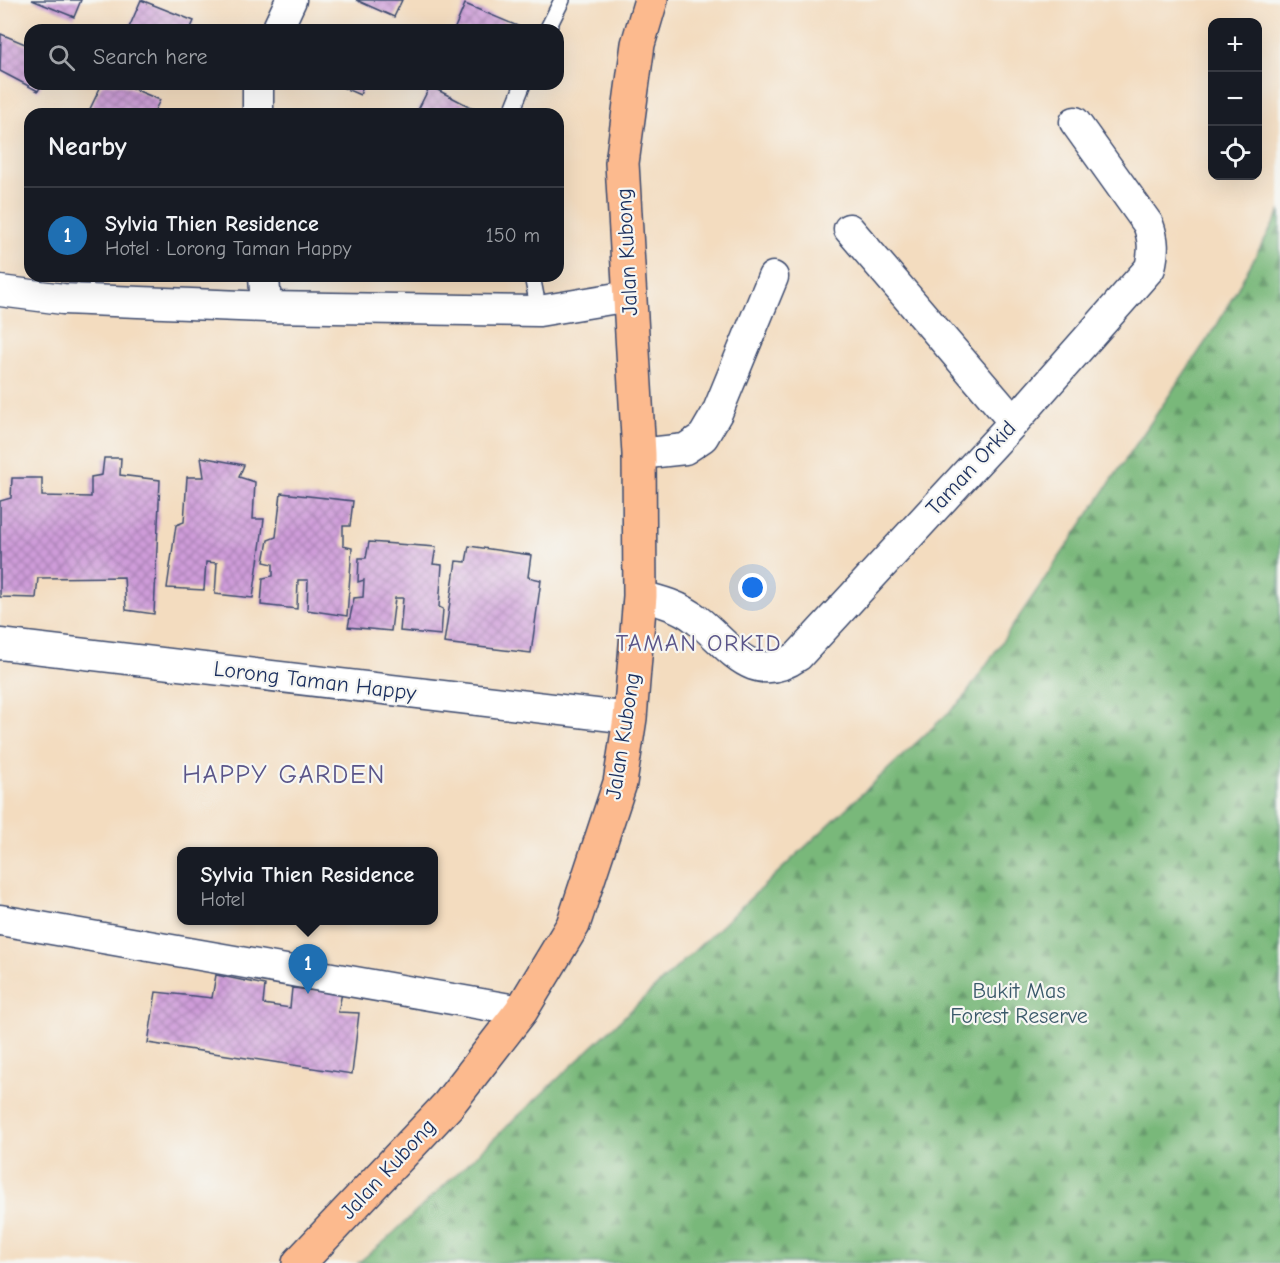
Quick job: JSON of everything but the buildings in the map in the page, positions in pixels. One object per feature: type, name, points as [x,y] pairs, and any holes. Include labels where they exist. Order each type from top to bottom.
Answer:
[{"type":"highway","name":"Jalan Kubong","points":[[299,1263],[448,1105],[521,1011],[573,925],[620,783],[630,718],[640,596],[639,454],[622,163],[638,44],[651,0]]},
{"type":"street","points":[[280,24],[291,0]]},
{"type":"street","points":[[258,90],[258,108]]},
{"type":"street","name":"Taman Orkid","points":[[640,596],[666,602],[695,617],[740,659],[754,666],[770,668],[785,665],[798,656],[1014,422],[1150,268],[1154,252],[1149,224],[1075,122]]},
{"type":"street","points":[[849,229],[1014,422]]},
{"type":"street","points":[[639,454],[685,449],[703,437],[717,413],[773,277]]},
{"type":"street","points":[[264,282],[266,307]]},
{"type":"street","points":[[0,291],[63,299],[266,307],[539,311],[629,296]]},
{"type":"street","name":"Lorong Taman Happy","points":[[0,644],[630,718]]},
{"type":"street","points":[[0,920],[521,1011]]},
{"type":"lane","points":[[550,24],[562,0]]},
{"type":"lane","points":[[513,108],[521,90]]},
{"type":"lane","points":[[533,282],[539,311]]},
{"type":"green space","name":"Bukit Mas Forest Reserve","points":[[1280,212],[1280,1263],[358,1263],[386,1240],[963,699],[1217,325]]},
{"type":"place","name":"Sylvia Thien Residence","points":[[308,994]]},
{"type":"district","name":"TAMAN ORKID","points":[[699,643]]},
{"type":"district","name":"HAPPY GARDEN","points":[[284,775]]}]
